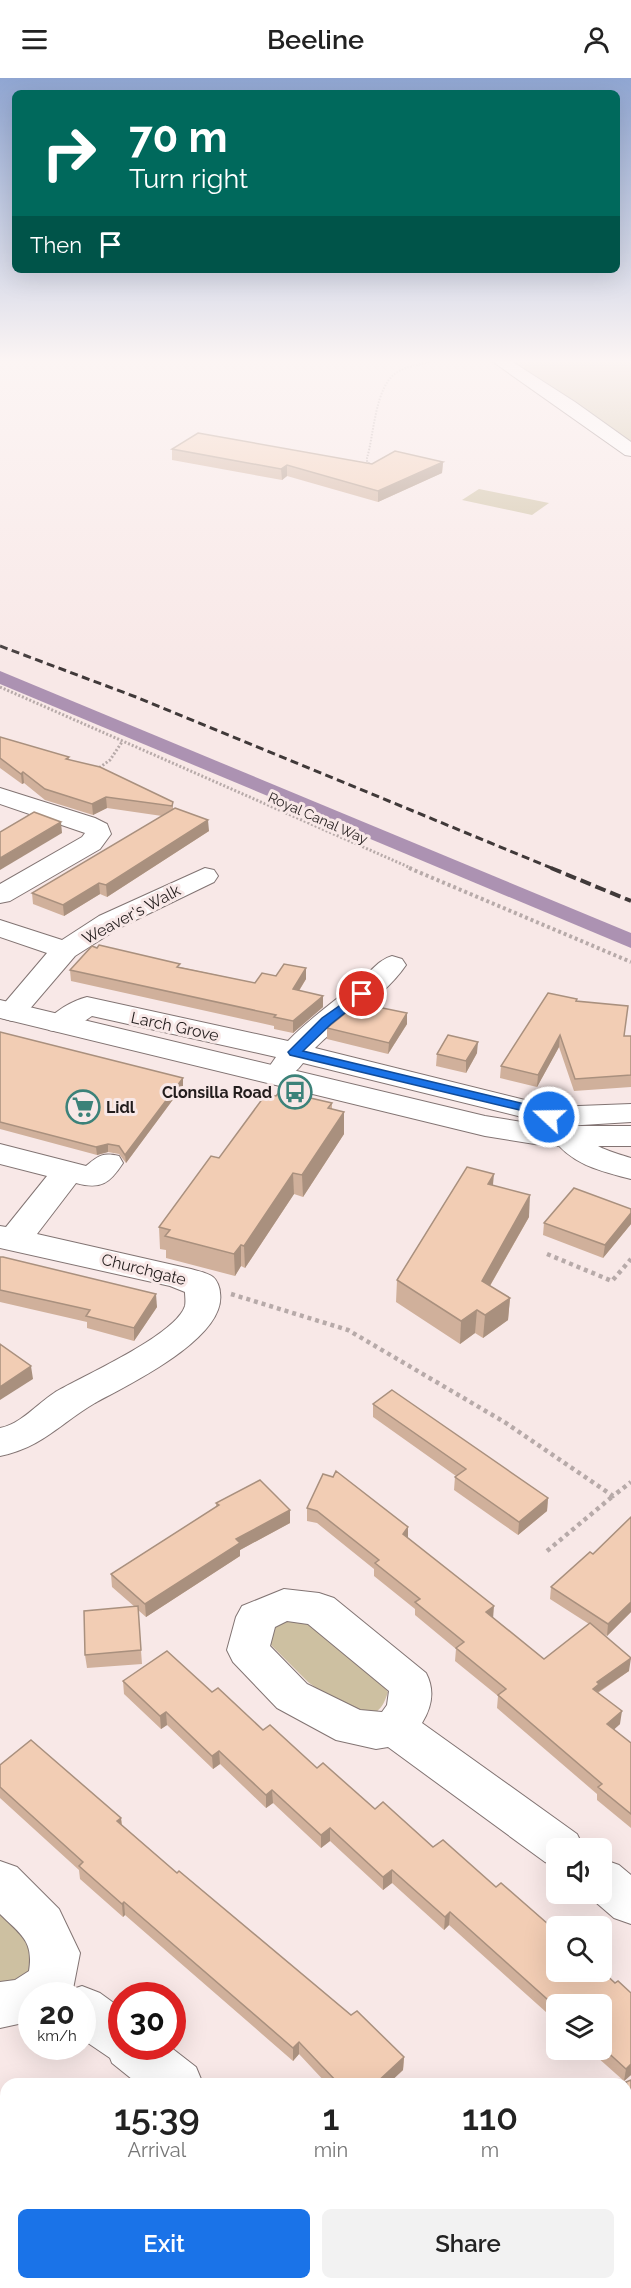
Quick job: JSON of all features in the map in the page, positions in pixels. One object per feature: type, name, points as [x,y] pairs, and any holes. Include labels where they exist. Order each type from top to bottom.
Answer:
[{"type":"street","points":[[0,796],[86,823],[98,829],[98,834],[91,843],[0,895]]},
{"type":"street","name":"Weaver's Walk","points":[[6,1011],[65,950],[109,922],[206,876]]},
{"type":"street","points":[[0,928],[65,950]]},
{"type":"street","points":[[286,1064],[326,1021],[380,981],[392,965]]},
{"type":"street","points":[[6,1011],[60,1024],[286,1064],[484,1126],[631,1136]]},
{"type":"street","points":[[555,1130],[631,1113]]},
{"type":"street","points":[[555,1130],[580,1150],[631,1168]]},
{"type":"street","points":[[0,1154],[91,1177],[101,1171],[107,1163]]},
{"type":"street","points":[[8,1238],[68,1172]]},
{"type":"street","name":"Churchgate","points":[[0,1442],[13,1440],[30,1431],[66,1404],[155,1354],[191,1323],[201,1308],[204,1294],[201,1285],[168,1274],[8,1238]]},
{"type":"street","points":[[395,1728],[547,1838]]},
{"type":"street","points":[[0,1882],[42,1924],[56,1953],[53,1982]]},
{"type":"street","points":[[612,1888],[631,1903]]},
{"type":"street","points":[[0,2005],[18,2002]]},
{"type":"street","points":[[148,2060],[170,2078]]},
{"type":"path","points":[[367,462],[378,468]]},
{"type":"path","name":"Royal Canal Way","points":[[0,687],[509,912],[631,962]]},
{"type":"path","points":[[96,770],[110,760],[122,742]]},
{"type":"path","points":[[547,1254],[612,1281],[631,1259]]},
{"type":"path","points":[[201,1285],[348,1330],[506,1423],[613,1496]]},
{"type":"path","points":[[547,1551],[631,1482]]},
{"type":"shaded area","points":[[479,489],[549,503],[532,515],[462,500]]},
{"type":"shaded area","points":[[270,1615],[314,1625],[377,1677],[388,1692],[380,1708],[374,1713],[356,1717],[308,1682],[265,1639]]},
{"type":"shaded area","points":[[0,1882],[42,1924],[34,1982],[18,1982],[18,1999],[0,2004]]},
{"type":"building","points":[[244,462],[372,464],[443,462],[378,491],[287,465],[281,469]]},
{"type":"building","points":[[0,737],[69,757],[66,759],[100,767],[173,802],[172,806],[106,797],[92,804],[45,789],[0,758]]},
{"type":"building","points":[[175,808],[208,820],[106,885],[99,883],[63,905],[32,893]]},
{"type":"building","points":[[34,812],[61,822],[0,858],[0,832]]},
{"type":"building","points":[[99,945],[180,964],[177,967],[255,983],[262,973],[276,976],[284,964],[306,968],[293,989],[323,996],[293,1021],[274,1017],[276,1015],[70,970],[92,946],[97,948]]},
{"type":"building","points":[[548,993],[577,999],[576,1001],[628,1006],[624,1036],[631,1036],[631,1075],[575,1079],[560,1035],[538,1075],[501,1066]]},
{"type":"building","points":[[358,1003],[407,1013],[389,1043],[327,1028]]},
{"type":"building","name":"Lidl","points":[[0,1032],[183,1078],[125,1155],[119,1146],[108,1144],[96,1147],[0,1122]]},
{"type":"building","points":[[448,1035],[478,1042],[466,1061],[437,1054]]},
{"type":"building","points":[[280,1091],[332,1103],[328,1108],[344,1112],[302,1175],[293,1173],[244,1246],[241,1245],[234,1254],[165,1236],[170,1230],[159,1227],[211,1156],[219,1158],[266,1094],[276,1096]]},
{"type":"building","points":[[467,1167],[494,1174],[488,1184],[530,1195],[482,1281],[510,1298],[485,1315],[477,1310],[461,1321],[397,1280]]},
{"type":"building","points":[[574,1188],[631,1209],[631,1213],[605,1245],[544,1223]]},
{"type":"building","points":[[0,1257],[156,1294],[134,1328],[86,1316],[90,1310],[0,1290]]},
{"type":"building","points":[[0,1344],[31,1366],[0,1387]]},
{"type":"building","points":[[392,1390],[548,1498],[519,1522],[455,1477],[466,1469],[373,1404]]},
{"type":"building","points":[[336,1471],[408,1527],[403,1534],[494,1606],[486,1612],[544,1659],[590,1623],[631,1658],[597,1682],[599,1684],[593,1689],[622,1711],[607,1724],[631,1743],[631,1814],[598,1787],[602,1784],[498,1695],[506,1689],[456,1648],[464,1642],[415,1602],[420,1599],[375,1563],[379,1560],[317,1511],[307,1508],[323,1474],[333,1477]]},
{"type":"building","points":[[260,1480],[290,1510],[236,1539],[240,1543],[145,1604],[111,1574],[219,1505],[216,1503]]},
{"type":"building","points":[[631,1517],[631,1602],[608,1624],[551,1587],[590,1552],[593,1554]]},
{"type":"building","points":[[138,1606],[141,1650],[85,1655],[84,1611]]},
{"type":"building","points":[[167,1651],[212,1692],[218,1688],[263,1730],[270,1725],[317,1768],[323,1763],[375,1809],[383,1802],[433,1847],[443,1840],[496,1887],[501,1883],[546,1922],[546,1982],[612,1980],[615,1983],[618,1981],[631,1993],[631,2064],[626,2069],[612,2056],[612,1994],[546,1994],[546,1998],[450,1912],[445,1917],[392,1870],[383,1877],[330,1828],[321,1835],[272,1790],[266,1795],[219,1751],[212,1756],[166,1712],[160,1716],[123,1681]]},
{"type":"building","points":[[31,1740],[121,1818],[117,1821],[177,1873],[179,1871],[351,2015],[357,2011],[404,2057],[381,2078],[333,2078],[299,2042],[293,2048],[79,1866],[83,1862],[0,1787],[0,1765]]},
{"type":"waterway","points":[[0,677],[631,941]]},
{"type":"railway","points":[[0,646],[136,697],[554,869]]},
{"type":"railway","points":[[551,868],[631,901]]},
{"type":"place","name":"Clonsilla Road","points":[[295,1092]]},
{"type":"place","name":"Lidl","points":[[83,1107]]},
{"type":"route","points":[[362,994],[326,1021],[295,1052],[529,1109],[549,1117]]}]
